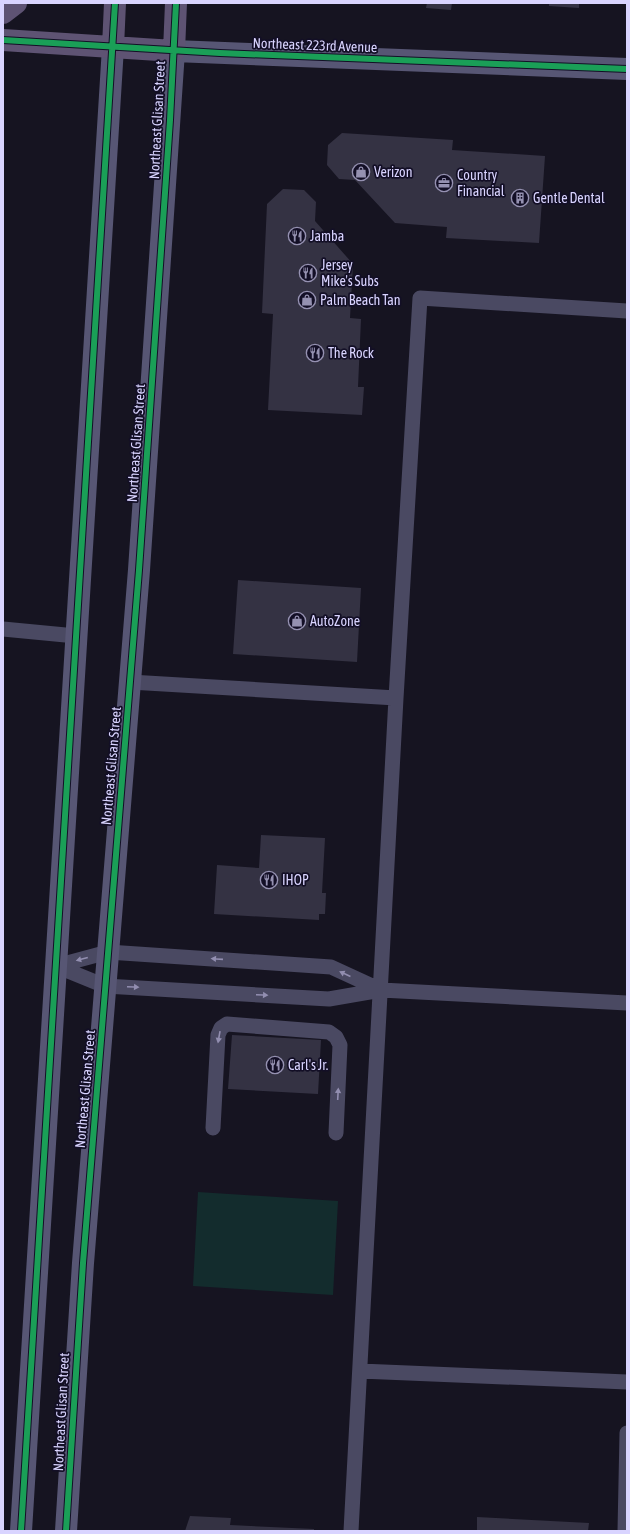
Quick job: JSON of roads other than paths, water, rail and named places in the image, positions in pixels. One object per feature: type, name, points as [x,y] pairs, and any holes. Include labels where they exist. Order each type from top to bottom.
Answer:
[{"type":"main road","points":[[3,13],[16,3]]},
{"type":"main road","points":[[20,1531],[115,3]]},
{"type":"main road","name":"Northeast Glisan Street","points":[[66,1531],[83,1263],[150,419],[176,3]]},
{"type":"main road","name":"Northeast 223rd Avenue","points":[[3,40],[174,51],[627,69]]},
{"type":"lane","points":[[351,1531],[396,698],[420,298],[627,311]]},
{"type":"lane","points":[[3,629],[76,636]]},
{"type":"lane","points":[[130,682],[396,698]]},
{"type":"lane","points":[[56,966],[108,952],[331,967],[380,990]]},
{"type":"lane","points":[[56,966],[105,986],[329,999],[380,990],[627,1003]]},
{"type":"lane","points":[[213,1128],[218,1035],[221,1028],[227,1024],[329,1032],[336,1036],[340,1046],[336,1133]]},
{"type":"lane","points":[[360,1371],[627,1382]]},
{"type":"lane","points":[[625,1531],[627,1433]]},
{"type":"place","name":"Verizon","points":[[361,172]]},
{"type":"place","name":"Country Financial","points":[[444,183]]},
{"type":"place","name":"Gentle Dental","points":[[520,198]]},
{"type":"place","name":"Jamba","points":[[297,236]]},
{"type":"place","name":"Jersey Mike's Subs","points":[[308,273]]},
{"type":"place","name":"Palm Beach Tan","points":[[307,300]]},
{"type":"place","name":"The Rock","points":[[315,353]]},
{"type":"place","name":"AutoZone","points":[[297,621]]},
{"type":"place","name":"IHOP","points":[[269,880]]},
{"type":"place","name":"Carl's Jr.","points":[[275,1065]]}]
